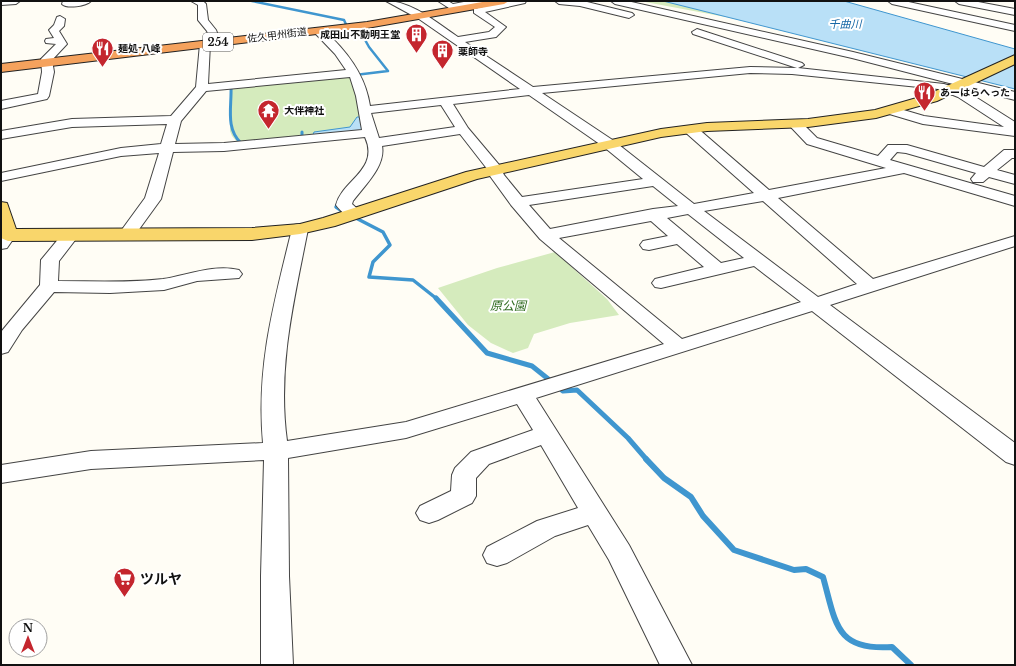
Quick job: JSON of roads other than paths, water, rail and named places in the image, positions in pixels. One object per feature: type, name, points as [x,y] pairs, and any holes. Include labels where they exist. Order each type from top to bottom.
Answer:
[{"type":"highway","name":"佐久甲州街道","points":[[1,68],[318,31],[504,1]]},
{"type":"main road","points":[[1,208],[5,240],[71,236],[252,234],[300,229],[355,214],[437,186],[495,169],[609,144],[690,129],[726,126],[795,124],[848,119],[890,110],[925,100],[958,87],[1015,60]]},
{"type":"street","points":[[1,2],[16,1]]},
{"type":"street","points":[[126,235],[153,199],[175,120],[202,88],[211,43],[212,30],[206,26],[203,20],[202,4],[195,1]]},
{"type":"street","points":[[390,1],[428,14],[456,40],[609,144],[690,209],[1015,456]]},
{"type":"street","points":[[442,1],[452,7]]},
{"type":"street","points":[[428,14],[452,7],[483,1]]},
{"type":"street","points":[[456,40],[492,35],[501,27],[477,11],[522,1]]},
{"type":"street","points":[[558,1],[601,8],[641,18]]},
{"type":"street","points":[[615,1],[853,55],[958,87],[1015,128]]},
{"type":"street","points":[[892,1],[1015,28]]},
{"type":"street","points":[[959,1],[1014,11]]},
{"type":"street","points":[[1,105],[43,96],[48,72],[46,59],[62,44],[54,30],[58,26],[64,9],[85,3]]},
{"type":"street","points":[[685,29],[819,70],[824,74]]},
{"type":"street","points":[[318,31],[344,56],[354,73],[362,96],[364,110],[376,150],[372,165],[345,200],[344,205],[355,214]]},
{"type":"street","points":[[50,41],[61,41]]},
{"type":"street","points":[[364,110],[530,91],[742,70],[792,71],[931,84],[1015,96]]},
{"type":"street","points":[[202,88],[354,73]]},
{"type":"street","points":[[444,101],[463,130],[495,169],[497,176],[517,202],[546,235],[678,346]]},
{"type":"street","points":[[890,110],[924,120],[1015,132]]},
{"type":"street","points":[[1,135],[72,123],[175,120]]},
{"type":"street","points":[[795,124],[812,141],[969,186],[1015,201]]},
{"type":"street","points":[[690,129],[870,286]]},
{"type":"street","points":[[1,177],[121,152],[166,148],[224,147],[372,138],[463,130]]},
{"type":"street","points":[[881,161],[893,148],[907,149],[986,173],[1015,180]]},
{"type":"street","points":[[969,186],[1009,153],[1015,154]]},
{"type":"street","points":[[546,235],[653,214],[768,196],[905,168]]},
{"type":"street","points":[[517,202],[657,181]]},
{"type":"street","points":[[653,214],[718,270]]},
{"type":"street","points":[[277,665],[275,576],[276,451],[272,415],[274,354],[300,229]]},
{"type":"street","points":[[1,348],[14,327],[49,286],[50,260],[71,236]]},
{"type":"street","points":[[649,245],[681,238]]},
{"type":"street","points":[[1,474],[91,460],[276,451],[406,430],[523,395],[1015,241]]},
{"type":"street","points":[[662,283],[758,260]]},
{"type":"street","points":[[49,286],[110,287],[164,284],[197,276],[233,274]]},
{"type":"street","points":[[523,395],[619,553],[676,665]]},
{"type":"street","points":[[429,513],[463,496],[464,475],[480,458],[547,434]]},
{"type":"street","points":[[497,554],[546,528],[595,513]]},
{"type":"water","name":"千曲川","points":[[663,1],[844,1],[1015,49],[1015,89]]},
{"type":"water","points":[[357,117],[361,117],[364,131],[312,137],[314,132],[350,127]]},
{"type":"waterway","points":[[252,1],[344,20],[349,31],[364,38],[369,47],[388,71],[355,75]]},
{"type":"waterway","points":[[233,86],[231,86],[231,124],[236,137],[241,143],[245,143]]},
{"type":"waterway","points":[[298,138],[302,138],[302,132]]},
{"type":"waterway","points":[[340,201],[336,207],[345,213]]},
{"type":"waterway","points":[[352,216],[383,232],[390,245],[373,262],[369,277],[413,280],[437,299]]},
{"type":"waterway","points":[[437,299],[487,353],[532,366],[552,382]]},
{"type":"waterway","points":[[558,387],[563,391],[577,390],[628,438],[647,460]]},
{"type":"waterway","points":[[646,459],[664,478],[691,497],[703,516],[734,550],[794,570],[806,569],[823,577],[831,608],[841,631],[849,639],[859,644],[873,647],[892,647],[911,665]]},
{"type":"place","name":"成田山不動明王堂","points":[[416,54]]},
{"type":"place","name":"麺処 八峰","points":[[102,68]]},
{"type":"place","name":"薬師寺","points":[[442,70]]},
{"type":"place","name":"あーはらへった","points":[[924,112]]},
{"type":"place","name":"大伴神社","points":[[268,130]]},
{"type":"place","name":"ツルヤ","points":[[124,598]]},
{"type":"park label","name":"原公園","points":[[508,305]]}]
